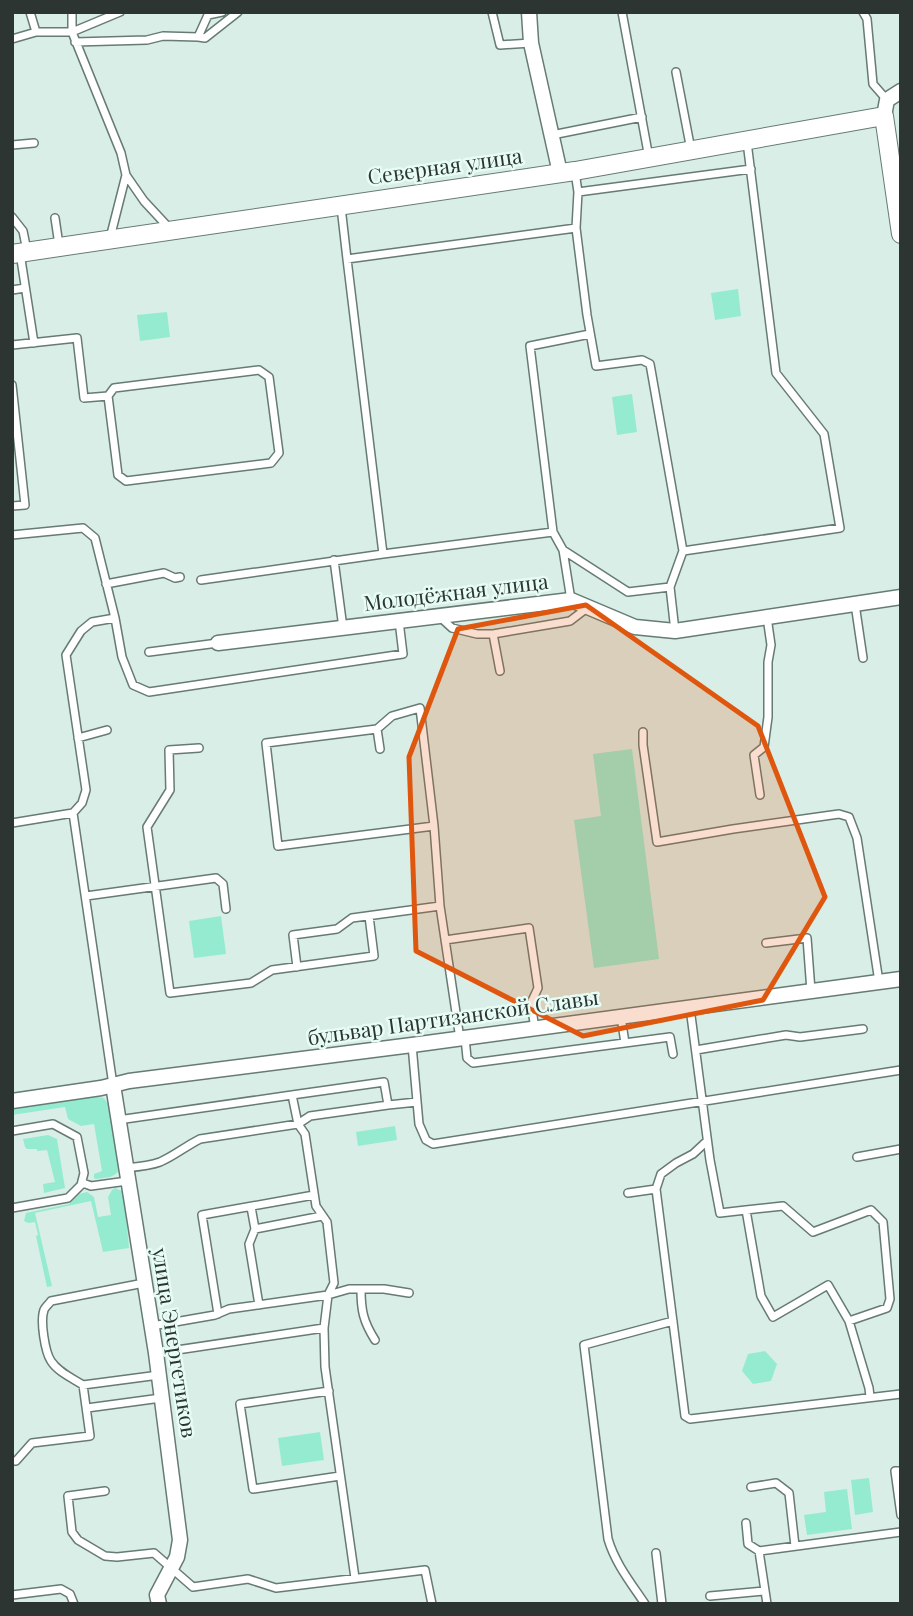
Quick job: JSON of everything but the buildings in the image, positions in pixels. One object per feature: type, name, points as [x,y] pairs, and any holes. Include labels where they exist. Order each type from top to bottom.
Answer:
[{"type":"street","points":[[529,12],[531,43],[552,135],[567,172]]},
{"type":"street","points":[[901,91],[885,108],[901,234]]},
{"type":"street","name":"Северная улица","points":[[20,253],[567,172],[747,141],[885,108]]},
{"type":"street","name":"Молодёжная улица","points":[[218,643],[571,600],[635,627],[675,631],[901,597]]},
{"type":"street","name":"бульвар Партизанской Славы","points":[[12,1101],[113,1086],[129,1081],[901,979]]},
{"type":"street","name":"улица Энергетиков","points":[[113,1086],[156,1353],[180,1540],[177,1557],[158,1595],[159,1604]]},
{"type":"lane","points":[[30,12],[36,32]]},
{"type":"lane","points":[[72,12],[75,42],[121,153],[126,175],[144,201],[171,230]]},
{"type":"lane","points":[[12,38],[36,32],[72,32],[120,12]]},
{"type":"lane","points":[[198,37],[208,15],[222,12]]},
{"type":"lane","points":[[75,42],[147,40],[163,36],[205,38],[238,12]]},
{"type":"lane","points":[[492,12],[500,45],[531,43]]},
{"type":"lane","points":[[622,12],[649,158]]},
{"type":"lane","points":[[863,12],[867,19],[873,84],[885,108]]},
{"type":"lane","points":[[676,72],[691,151]]},
{"type":"lane","points":[[552,135],[642,117]]},
{"type":"lane","points":[[683,551],[840,528],[824,435],[776,373],[747,141]]},
{"type":"lane","points":[[12,145],[34,143]]},
{"type":"lane","points":[[578,192],[751,169]]},
{"type":"lane","points":[[567,172],[578,192],[576,228],[596,366],[642,360],[650,364],[683,551],[670,587],[675,631]]},
{"type":"lane","points":[[110,239],[126,175]]},
{"type":"lane","points":[[341,205],[383,554]]},
{"type":"lane","points":[[12,217],[23,231],[20,253],[34,343]]},
{"type":"lane","points":[[55,218],[59,246]]},
{"type":"lane","points":[[347,258],[576,228]]},
{"type":"lane","points":[[12,290],[25,288]]},
{"type":"lane","points":[[571,600],[563,550],[553,532],[530,346],[590,334]]},
{"type":"lane","points":[[12,345],[76,338],[84,398],[108,396]]},
{"type":"lane","points":[[259,370],[269,377],[279,453],[271,463],[126,481],[118,475],[108,396],[114,387],[259,370]]},
{"type":"lane","points":[[12,385],[25,505],[12,506]]},
{"type":"lane","points":[[12,473],[22,472]]},
{"type":"lane","points":[[12,535],[83,528],[95,538],[122,657],[134,685],[149,692],[403,654],[399,621]]},
{"type":"lane","points":[[201,580],[334,559],[553,532]]},
{"type":"lane","points":[[563,550],[628,592],[670,587]]},
{"type":"lane","points":[[334,559],[343,628]]},
{"type":"lane","points":[[107,584],[164,573],[174,578],[180,577]]},
{"type":"lane","points":[[855,604],[863,658]]},
{"type":"lane","points":[[440,616],[452,628],[477,634],[493,634],[570,621],[587,608]]},
{"type":"lane","points":[[760,795],[754,755],[764,747],[768,717],[768,662],[771,645],[767,617]]},
{"type":"lane","points":[[12,823],[73,813],[82,803],[86,790],[66,655],[81,631],[92,622],[115,618]]},
{"type":"lane","points":[[493,634],[500,671]]},
{"type":"lane","points":[[149,653],[218,643]]},
{"type":"lane","points":[[434,826],[278,846],[266,743],[377,729],[392,716],[420,708],[434,826],[440,906],[445,940],[462,1038],[467,1058],[473,1063],[670,1037],[673,1054]]},
{"type":"lane","points":[[377,729],[380,749]]},
{"type":"lane","points":[[79,738],[107,730]]},
{"type":"lane","points":[[643,732],[657,842],[839,814],[849,817],[857,838],[879,982]]},
{"type":"lane","points":[[199,748],[169,750],[170,790],[147,827],[170,993],[251,982],[272,970],[374,956],[369,916]]},
{"type":"lane","points":[[73,813],[113,1086]]},
{"type":"lane","points":[[86,896],[216,878],[223,884],[226,909]]},
{"type":"lane","points":[[298,967],[293,935],[337,929],[352,918],[440,906]]},
{"type":"lane","points":[[445,940],[528,928],[538,988],[531,1003],[535,1029]]},
{"type":"lane","points":[[766,943],[807,938],[811,991]]},
{"type":"lane","points":[[690,1008],[720,1213],[783,1206],[813,1232],[871,1210],[883,1222],[890,1298],[887,1308],[849,1321]]},
{"type":"lane","points":[[621,1017],[625,1043]]},
{"type":"lane","points":[[695,1050],[786,1035],[800,1037],[863,1029]]},
{"type":"lane","points":[[412,1045],[419,1124],[426,1140],[433,1144],[901,1070]]},
{"type":"lane","points":[[118,1120],[384,1082],[388,1105]]},
{"type":"lane","points":[[292,1095],[298,1124],[305,1134],[316,1206],[327,1222],[334,1283],[328,1295],[324,1328],[325,1367],[355,1578]]},
{"type":"lane","points":[[83,1182],[91,1186],[156,1164],[200,1139],[298,1124],[310,1116],[417,1102]]},
{"type":"lane","points":[[12,1131],[53,1124],[77,1137],[84,1172],[83,1182],[68,1198],[12,1208]]},
{"type":"lane","points":[[708,1141],[661,1174],[656,1189],[685,1416],[690,1419],[901,1394]]},
{"type":"lane","points":[[857,1157],[901,1149]]},
{"type":"lane","points":[[628,1193],[656,1189]]},
{"type":"lane","points":[[218,1314],[202,1215],[314,1195]]},
{"type":"lane","points":[[251,1206],[255,1230],[249,1244],[259,1305]]},
{"type":"lane","points":[[746,1210],[761,1296],[774,1317],[828,1285],[849,1321],[870,1388],[870,1397]]},
{"type":"lane","points":[[255,1230],[322,1216]]},
{"type":"lane","points":[[144,1283],[51,1301],[44,1309],[46,1349],[50,1360],[60,1370],[83,1385],[159,1374]]},
{"type":"lane","points":[[151,1326],[218,1314],[229,1309],[328,1295],[349,1289],[384,1289],[409,1293]]},
{"type":"lane","points":[[361,1289],[362,1316],[375,1340]]},
{"type":"lane","points":[[645,1604],[619,1564],[608,1539],[584,1345],[673,1321]]},
{"type":"lane","points":[[156,1353],[324,1328]]},
{"type":"lane","points":[[12,1461],[16,1461],[32,1443],[90,1436],[83,1385]]},
{"type":"lane","points":[[329,1391],[240,1404],[253,1489],[340,1476]]},
{"type":"lane","points":[[87,1408],[162,1398]]},
{"type":"lane","points":[[901,1471],[895,1471],[901,1515]]},
{"type":"lane","points":[[751,1487],[776,1483],[789,1493],[795,1546]]},
{"type":"lane","points":[[105,1491],[68,1496],[72,1532],[78,1540],[105,1556],[153,1553],[193,1587],[248,1579],[276,1588],[425,1570],[432,1604]]},
{"type":"lane","points":[[746,1523],[748,1544],[760,1551],[901,1532]]},
{"type":"lane","points":[[760,1551],[766,1604]]},
{"type":"lane","points":[[656,1553],[662,1604]]},
{"type":"lane","points":[[12,1595],[61,1589],[70,1594],[74,1604]]},
{"type":"lane","points":[[710,1596],[765,1591]]},
{"type":"highlighted area","points":[[586,605],[758,726],[825,897],[763,1000],[583,1036],[416,951],[409,757],[458,629]]},
{"type":"green space","points":[[738,289],[741,316],[715,320],[711,293]]},
{"type":"green space","points":[[167,312],[170,337],[140,341],[137,315]]},
{"type":"green space","points":[[632,394],[637,432],[617,435],[612,397]]},
{"type":"green space","points":[[632,749],[659,959],[594,968],[574,820],[601,816],[593,754]]},
{"type":"green space","points":[[221,916],[226,954],[194,958],[189,921]]},
{"type":"green space","points":[[93,1096],[104,1098],[110,1107],[120,1168],[110,1177],[94,1178],[94,1174],[102,1171],[94,1124],[81,1126],[68,1119],[65,1107],[12,1115],[12,1108]]},
{"type":"green space","points":[[395,1126],[397,1140],[358,1146],[356,1132]]},
{"type":"green space","points":[[48,1135],[57,1139],[65,1188],[44,1193],[43,1184],[55,1182],[47,1150],[27,1149],[23,1139]]},
{"type":"green space","points":[[115,1188],[124,1194],[129,1248],[103,1252],[91,1201],[35,1213],[52,1286],[47,1287],[35,1222],[24,1221],[26,1213],[69,1204],[79,1194],[87,1192],[94,1197],[98,1217],[111,1215],[108,1197]]},
{"type":"green space","points":[[765,1351],[777,1364],[771,1381],[753,1384],[742,1371],[748,1354]]},
{"type":"green space","points":[[320,1432],[324,1460],[282,1466],[278,1438]]},
{"type":"green space","points":[[869,1478],[873,1512],[855,1515],[851,1480]]},
{"type":"green space","points":[[847,1489],[852,1529],[807,1535],[804,1515],[826,1512],[824,1492]]}]
